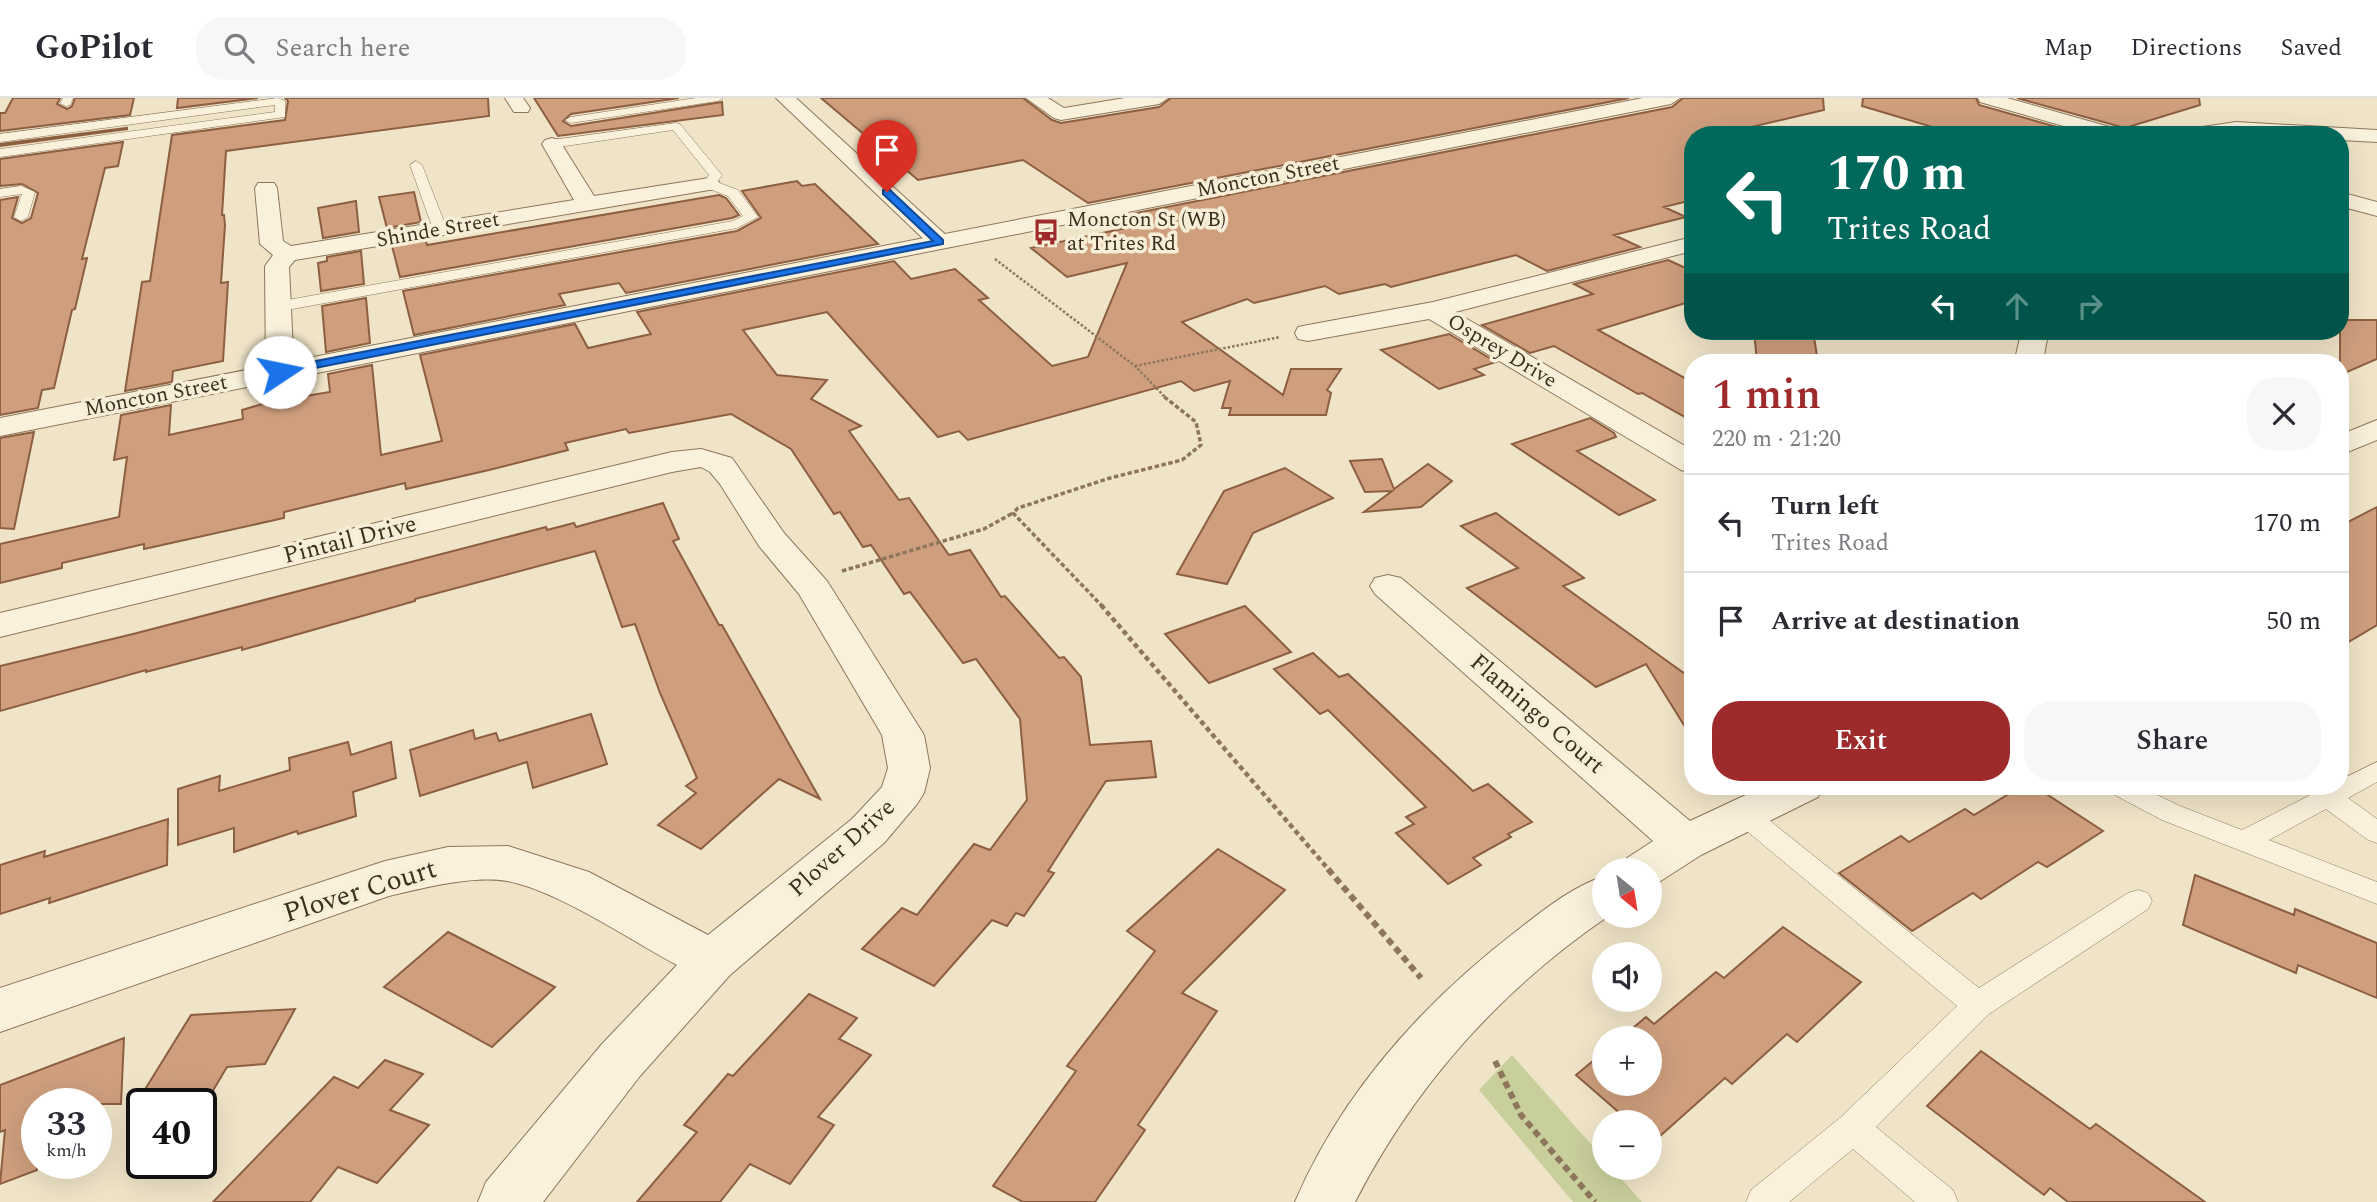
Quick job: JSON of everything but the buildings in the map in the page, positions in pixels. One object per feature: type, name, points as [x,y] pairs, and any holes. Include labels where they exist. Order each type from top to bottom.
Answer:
[{"type":"street","points":[[785,98],[940,242]]},
{"type":"street","points":[[1035,98],[1061,114],[1159,98]]},
{"type":"street","name":"Moncton Street","points":[[0,427],[1671,98]]},
{"type":"street","points":[[1987,98],[2085,126]]},
{"type":"street","points":[[2349,134],[2377,136]]},
{"type":"street","points":[[552,144],[588,204]]},
{"type":"street","name":"Shinde Street","points":[[287,254],[709,184]]},
{"type":"street","points":[[266,188],[272,244],[287,254],[277,266],[276,307],[280,372]]},
{"type":"street","points":[[2349,201],[2377,209]]},
{"type":"street","name":"Osprey Drive","points":[[1433,310],[1684,246]]},
{"type":"street","points":[[1308,332],[1433,310]]},
{"type":"street","name":"Osprey Drive","points":[[1433,310],[1684,458]]},
{"type":"street","points":[[2349,442],[2377,429]]},
{"type":"street","name":"Pintail Drive","points":[[0,625],[659,465],[701,458]]},
{"type":"street","name":"Plover Drive","points":[[507,1202],[621,1060],[712,961],[868,831],[902,793],[909,768],[903,735],[814,589],[771,539],[721,465],[701,458]]},
{"type":"street","name":"Flamingo Court","points":[[1388,586],[1685,843]]},
{"type":"street","points":[[1662,858],[1685,843],[1785,795]]},
{"type":"street","name":"Plover Court","points":[[0,1010],[384,879],[448,865],[508,863],[572,885],[712,961]]},
{"type":"street","points":[[1324,1202],[1354,1145],[1401,1076],[1454,1015],[1555,926],[1592,902]]},
{"type":"lane","points":[[571,120],[718,98]]},
{"type":"lane","points":[[0,138],[280,101],[281,115],[0,153]]},
{"type":"lane","points":[[276,307],[737,224],[751,217],[733,193],[709,184],[716,175],[676,126],[552,144]]},
{"type":"lane","points":[[416,165],[440,229]]},
{"type":"lane","points":[[0,193],[29,192],[21,217]]},
{"type":"lane","points":[[2349,786],[2377,771]]},
{"type":"lane","points":[[2136,795],[2171,813],[2377,892]]},
{"type":"lane","points":[[2246,840],[2332,795]]},
{"type":"lane","points":[[2328,797],[2377,833]]},
{"type":"lane","points":[[1745,815],[1978,1005]]},
{"type":"lane","points":[[1763,1202],[1853,1128],[1978,1005],[2138,901]]},
{"type":"lane","points":[[1853,1128],[1941,1202]]},
{"type":"path","points":[[835,573],[984,529],[1017,508],[1110,478],[1182,460],[1201,445],[1196,422],[1157,391],[1135,366],[987,253]]},
{"type":"path","points":[[1135,366],[1308,332]]},
{"type":"path","points":[[1013,513],[1109,613],[1421,978]]},
{"type":"path","points":[[1495,1060],[1521,1115],[1595,1202]]},
{"type":"green space","points":[[1512,1055],[1592,1145],[1592,1180],[1623,1180],[1642,1202],[1573,1202],[1479,1090]]},
{"type":"place","name":"Moncton St (WB) at Trites Rd","points":[[1046,232]]},
{"type":"route","points":[[280,372],[940,242],[887,192]]}]
